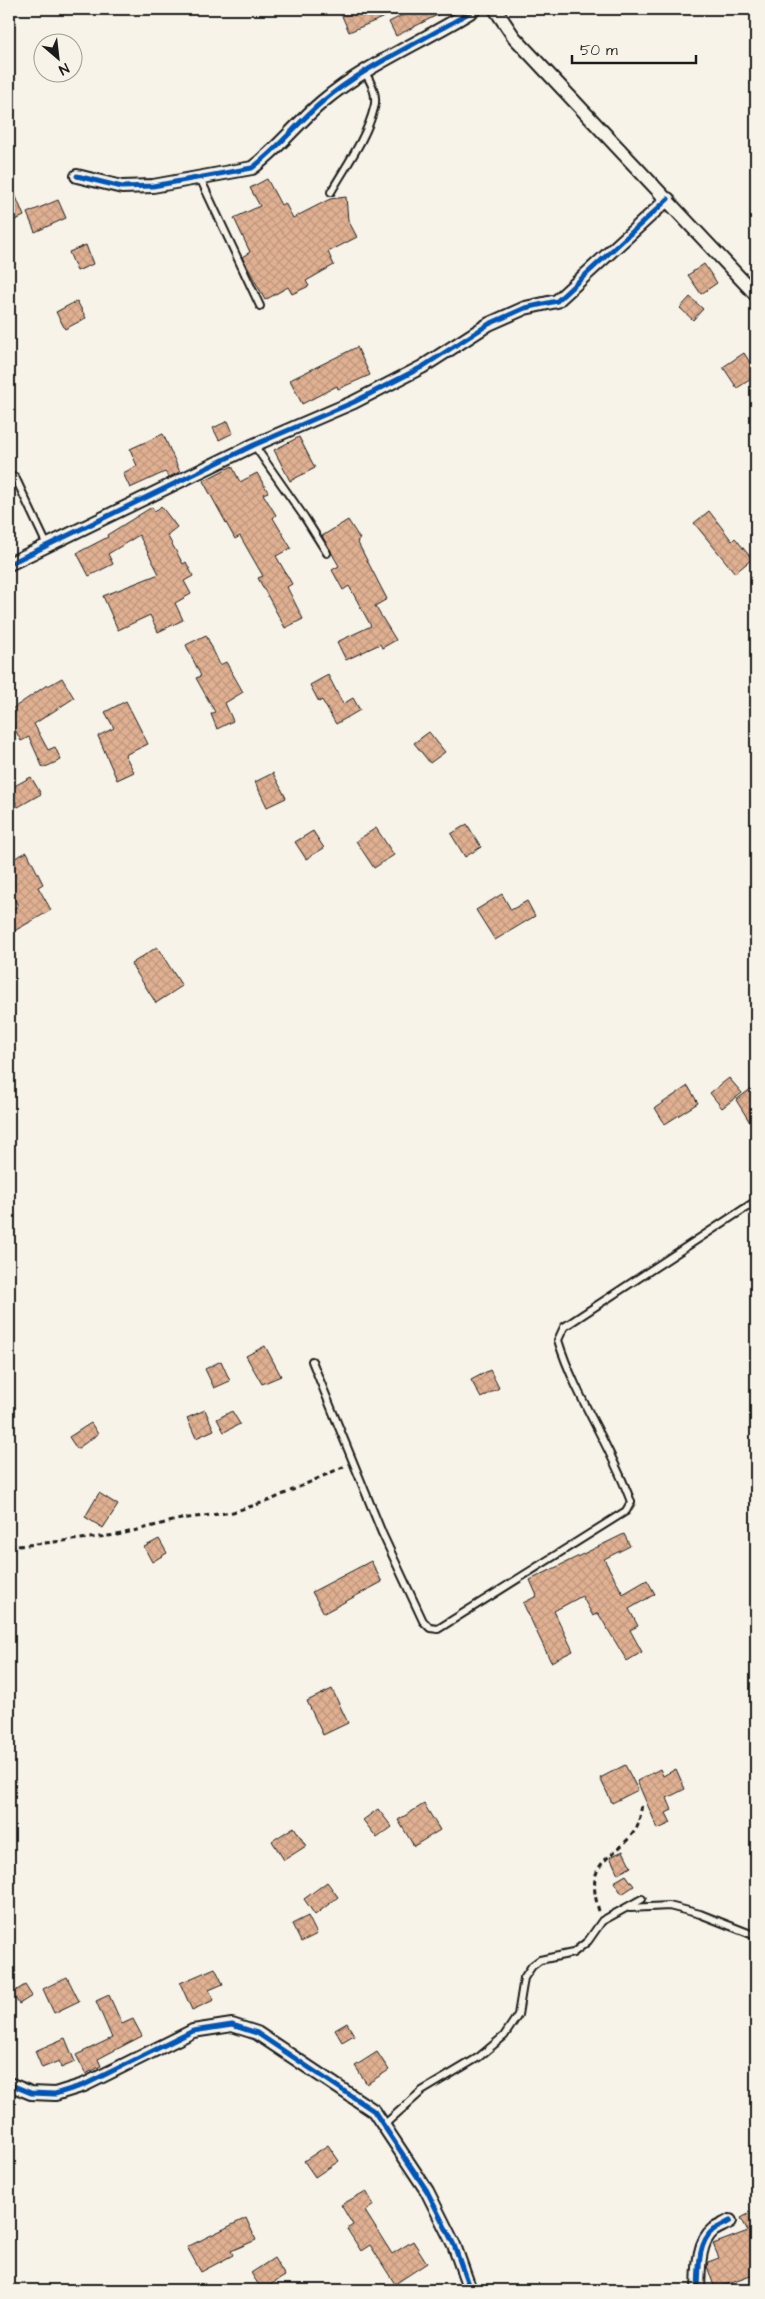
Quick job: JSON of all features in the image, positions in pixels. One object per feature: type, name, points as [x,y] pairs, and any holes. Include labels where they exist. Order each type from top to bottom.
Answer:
[{"type":"street","points":[[77,176],[122,187],[153,186],[252,168],[264,159],[321,102],[364,71],[447,27],[475,9]]},
{"type":"street","points":[[495,9],[514,37],[756,295]]},
{"type":"street","points":[[9,564],[254,445],[371,394],[422,367],[489,324],[525,308],[557,301],[668,199]]},
{"type":"street","points":[[9,2084],[31,2093],[55,2094],[84,2085],[194,2030],[232,2025],[257,2033],[374,2111],[385,2124],[427,2191],[454,2245],[470,2290]]},
{"type":"street","points":[[698,2290],[699,2264],[704,2243],[712,2231],[730,2221]]},
{"type":"lane","points":[[332,192],[375,107],[372,84],[364,71]]},
{"type":"lane","points":[[200,178],[260,306]]},
{"type":"lane","points":[[254,445],[327,553]]},
{"type":"lane","points":[[16,477],[47,545]]},
{"type":"lane","points":[[312,1362],[382,1532],[423,1621],[430,1628],[438,1629],[609,1524],[626,1511],[631,1502],[620,1470],[561,1350],[558,1340],[564,1327],[756,1200]]},
{"type":"lane","points":[[385,2124],[422,2091],[479,2057],[504,2036],[518,2015],[524,1978],[532,1966],[540,1960],[573,1953],[588,1941],[602,1921],[642,1899]]},
{"type":"lane","points":[[628,1908],[669,1906],[700,1914],[756,1936]]},
{"type":"path","points":[[9,1546],[117,1535],[181,1519],[233,1512],[271,1500],[354,1461]]},
{"type":"path","points":[[602,1921],[595,1898],[596,1873],[600,1863],[637,1828],[642,1802]]},
{"type":"building","points":[[339,9],[403,9],[349,32]]},
{"type":"building","points":[[415,9],[449,9],[396,36],[389,22]]},
{"type":"building","points":[[267,179],[281,205],[285,203],[293,218],[330,199],[346,197],[348,220],[357,237],[328,252],[334,265],[306,281],[309,286],[292,294],[288,287],[265,300],[242,257],[250,252],[234,218],[260,206],[250,188]]},
{"type":"building","points":[[9,180],[24,216],[9,223]]},
{"type":"building","points":[[58,200],[66,218],[35,232],[27,213]]},
{"type":"building","points":[[86,245],[93,264],[77,271],[69,252]]},
{"type":"building","points":[[704,264],[717,283],[701,294],[688,275]]},
{"type":"building","points":[[690,297],[703,309],[693,320],[680,308]]},
{"type":"building","points":[[77,301],[86,318],[65,329],[56,312]]},
{"type":"building","points":[[357,347],[370,375],[338,389],[337,386],[302,404],[290,380]]},
{"type":"building","points":[[744,353],[756,372],[756,376],[737,388],[723,367]]},
{"type":"building","points":[[228,421],[233,433],[219,440],[213,428]]},
{"type":"building","points":[[163,434],[180,472],[169,477],[165,472],[130,488],[123,473],[137,466],[130,449]]},
{"type":"building","points":[[299,437],[315,468],[290,481],[274,450]]},
{"type":"building","points":[[232,466],[240,482],[257,473],[268,492],[263,494],[276,515],[273,518],[291,548],[276,556],[292,584],[287,587],[303,619],[285,628],[258,578],[263,576],[240,536],[235,539],[203,481]]},
{"type":"building","points":[[161,506],[177,527],[167,535],[183,564],[186,562],[193,576],[184,581],[191,594],[175,603],[183,620],[158,632],[150,615],[118,630],[103,596],[159,574],[139,535],[108,554],[113,564],[89,576],[77,553],[108,537],[107,535],[152,507],[155,512]]},
{"type":"building","points":[[709,511],[732,541],[735,538],[752,559],[735,573],[694,523]]},
{"type":"building","points":[[348,520],[360,539],[357,541],[387,599],[375,606],[396,640],[382,648],[380,644],[346,660],[337,642],[371,626],[349,586],[343,590],[332,570],[339,566],[322,536]]},
{"type":"building","points":[[206,635],[220,665],[226,662],[243,692],[225,703],[233,721],[217,729],[211,714],[215,712],[196,678],[201,676],[186,645]]},
{"type":"building","points":[[328,675],[343,704],[353,698],[360,710],[336,724],[322,700],[319,702],[310,685]]},
{"type":"building","points":[[62,678],[74,698],[34,724],[48,750],[55,747],[61,760],[43,768],[29,737],[21,741],[9,718],[9,711],[47,685]]},
{"type":"building","points":[[126,701],[148,744],[125,755],[134,772],[117,780],[98,736],[114,728],[105,712]]},
{"type":"building","points":[[429,732],[445,752],[430,763],[414,743]]},
{"type":"building","points":[[273,773],[286,798],[267,807],[255,782]]},
{"type":"building","points":[[31,777],[41,794],[18,807],[9,789]]},
{"type":"building","points":[[467,824],[481,847],[465,857],[451,834]]},
{"type":"building","points":[[376,828],[394,855],[374,868],[356,841]]},
{"type":"building","points":[[313,831],[324,848],[306,859],[295,842]]},
{"type":"building","points":[[27,852],[43,884],[38,887],[51,910],[9,934],[9,911],[18,906],[9,888],[9,861]]},
{"type":"building","points":[[502,894],[511,910],[527,901],[535,916],[495,940],[476,910]]},
{"type":"building","points":[[157,947],[182,986],[156,1003],[131,964]]},
{"type":"building","points":[[729,1078],[742,1093],[722,1108],[710,1093]]},
{"type":"building","points":[[756,1085],[756,1132],[736,1100]]},
{"type":"building","points":[[688,1086],[698,1103],[665,1124],[655,1108]]},
{"type":"building","points":[[265,1346],[281,1376],[262,1384],[246,1356]]},
{"type":"building","points":[[221,1361],[230,1381],[214,1388],[205,1369]]},
{"type":"building","points":[[490,1370],[499,1388],[481,1398],[471,1380]]},
{"type":"building","points":[[205,1410],[214,1430],[196,1438],[187,1418]]},
{"type":"building","points":[[232,1411],[240,1424],[224,1432],[217,1419]]},
{"type":"building","points":[[91,1423],[98,1434],[77,1449],[69,1437]]},
{"type":"building","points":[[99,1493],[118,1505],[103,1528],[85,1517]]},
{"type":"building","points":[[624,1534],[630,1546],[604,1559],[623,1594],[647,1580],[655,1594],[629,1609],[638,1626],[630,1630],[642,1652],[627,1661],[598,1613],[593,1616],[582,1596],[554,1611],[573,1651],[551,1662],[523,1603],[537,1596],[530,1580]]},
{"type":"building","points":[[159,1539],[167,1553],[152,1562],[144,1547]]},
{"type":"building","points":[[371,1561],[382,1582],[324,1613],[312,1592]]},
{"type":"building","points":[[332,1689],[348,1723],[323,1735],[307,1701]]},
{"type":"building","points":[[625,1765],[638,1790],[612,1803],[600,1778]]},
{"type":"building","points":[[660,1769],[663,1776],[676,1769],[685,1789],[667,1798],[672,1810],[666,1813],[671,1823],[658,1829],[637,1781]]},
{"type":"building","points":[[424,1804],[440,1830],[414,1846],[398,1820]]},
{"type":"building","points":[[378,1809],[392,1827],[377,1838],[363,1820]]},
{"type":"building","points":[[294,1827],[306,1846],[284,1860],[272,1841]]},
{"type":"building","points":[[623,1851],[631,1867],[618,1874],[610,1857]]},
{"type":"building","points":[[626,1875],[634,1886],[622,1894],[614,1882]]},
{"type":"building","points":[[327,1882],[338,1897],[315,1915],[304,1899]]},
{"type":"building","points":[[308,1916],[317,1934],[301,1942],[292,1924]]},
{"type":"building","points":[[215,1968],[223,1984],[209,1990],[214,2000],[192,2010],[180,1983]]},
{"type":"building","points":[[67,1977],[79,2001],[54,2013],[43,1989]]},
{"type":"building","points":[[25,1985],[32,1996],[19,2004],[12,1993]]},
{"type":"building","points":[[109,1995],[122,2024],[133,2019],[142,2036],[98,2059],[101,2066],[86,2074],[76,2055],[112,2038],[96,2001]]},
{"type":"building","points":[[347,2023],[354,2035],[342,2042],[335,2030]]},
{"type":"building","points":[[65,2038],[75,2062],[61,2068],[59,2061],[42,2068],[35,2051]]},
{"type":"building","points":[[377,2052],[389,2070],[367,2084],[355,2066]]},
{"type":"building","points":[[328,2145],[339,2161],[315,2177],[304,2161]]},
{"type":"building","points":[[366,2191],[374,2205],[365,2211],[392,2254],[413,2241],[427,2263],[395,2284],[370,2245],[361,2251],[347,2229],[353,2225],[341,2205]]},
{"type":"building","points":[[756,2210],[756,2274],[715,2289],[707,2266],[708,2262],[719,2258],[713,2244],[748,2231],[741,2218]]},
{"type":"building","points":[[246,2218],[256,2240],[231,2251],[233,2255],[201,2272],[187,2247]]},
{"type":"building","points":[[274,2258],[285,2276],[262,2290],[251,2273]]},
{"type":"cycle path","points":[[77,176],[122,187],[153,186],[252,168],[270,153],[313,110],[340,88],[377,64],[475,9]]},
{"type":"cycle path","points":[[9,564],[254,445],[354,402],[422,367],[489,324],[525,308],[557,301],[668,199]]},
{"type":"cycle path","points":[[9,2084],[31,2093],[55,2094],[84,2085],[193,2031],[232,2025],[257,2033],[374,2111],[427,2191],[454,2245],[470,2290]]},
{"type":"cycle path","points":[[698,2290],[700,2258],[704,2242],[713,2230],[730,2221]]}]
